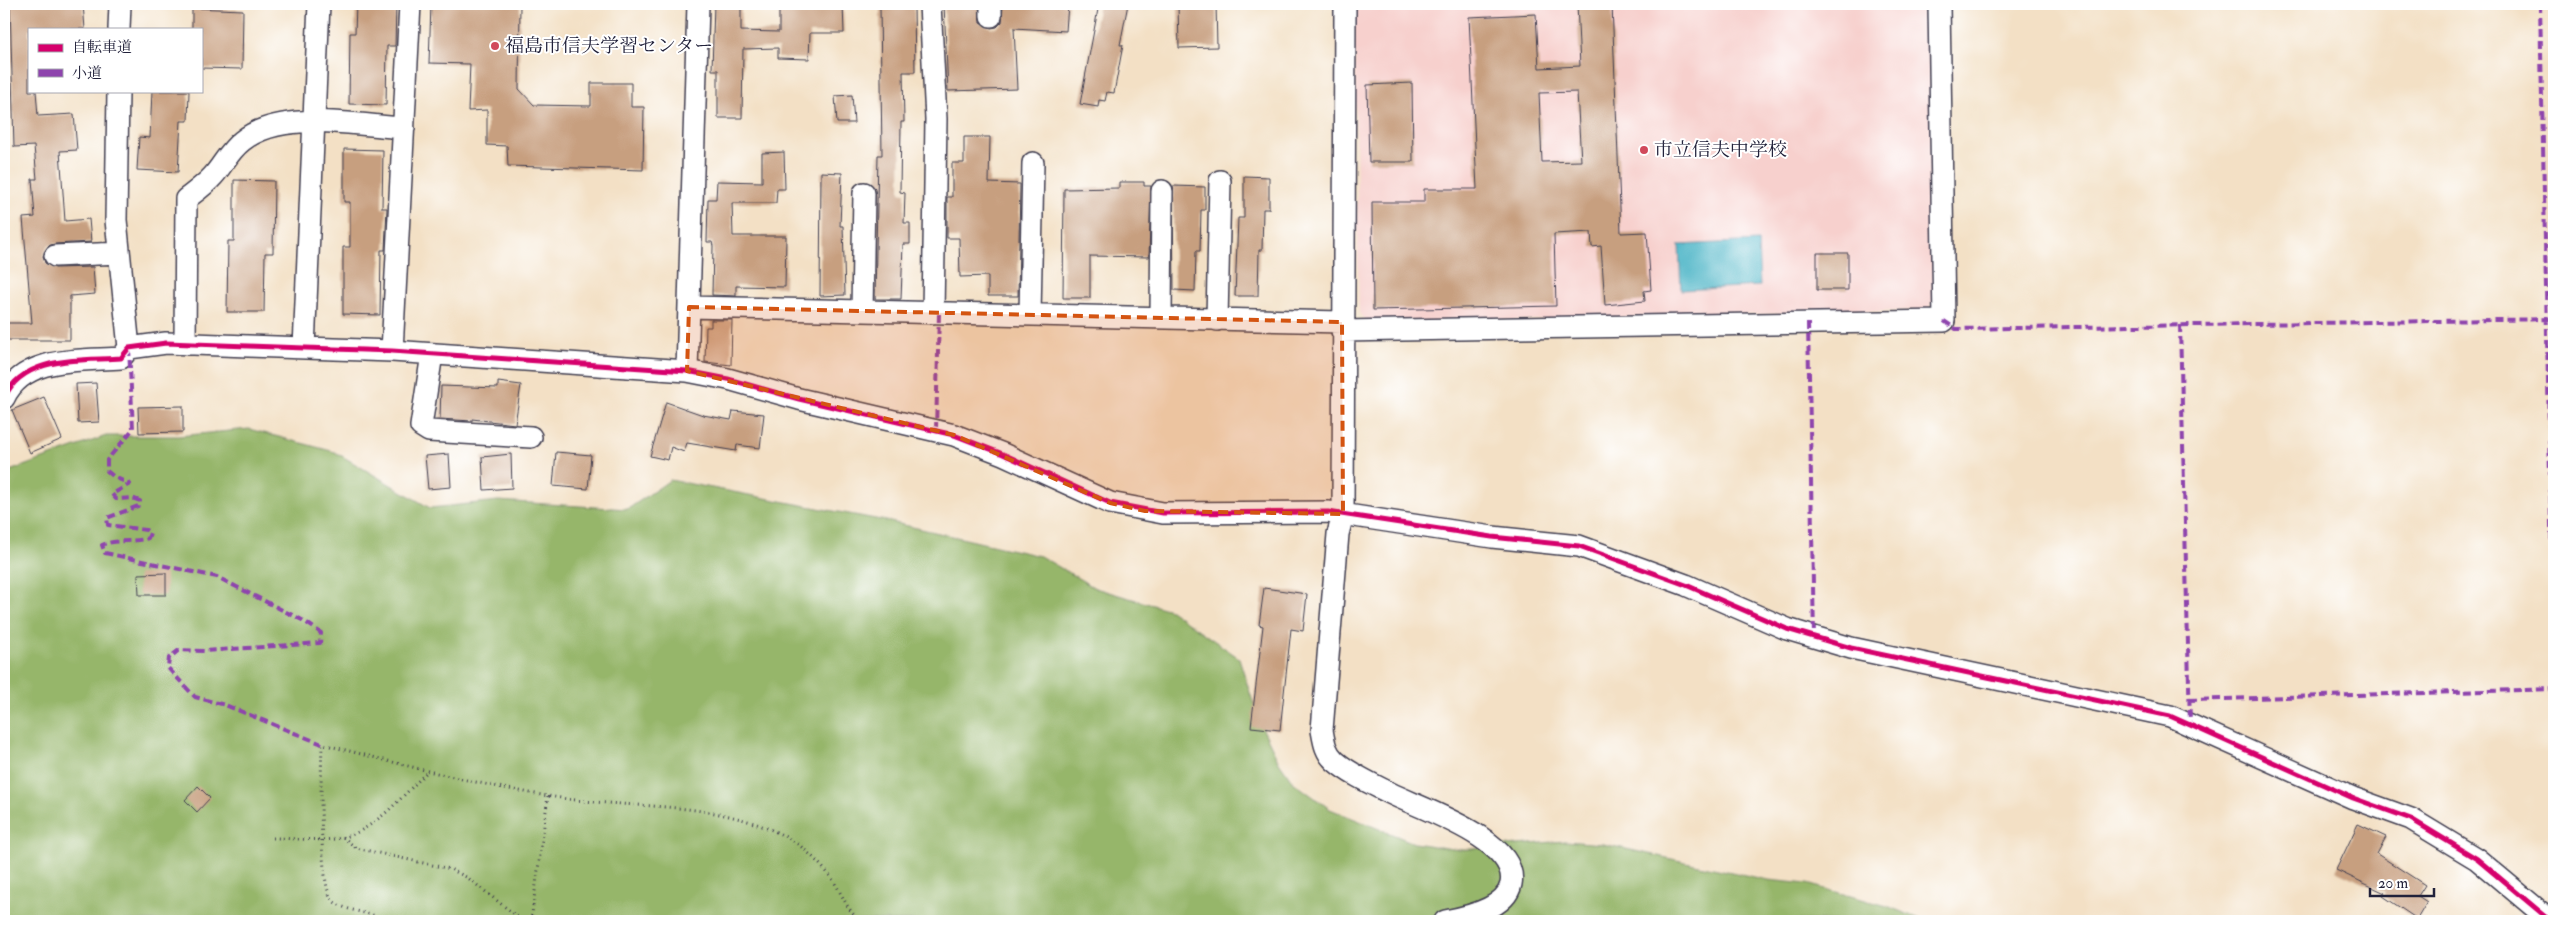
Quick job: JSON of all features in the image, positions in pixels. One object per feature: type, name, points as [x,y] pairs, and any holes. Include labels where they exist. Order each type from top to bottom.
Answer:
[{"type":"street","points":[[119,28],[120,4]]},
{"type":"street","points":[[304,348],[320,4]]},
{"type":"street","points":[[392,351],[410,4]]},
{"type":"street","points":[[687,372],[698,4]]},
{"type":"street","points":[[930,4],[936,119],[933,313]]},
{"type":"street","points":[[1345,4],[1342,327],[1343,514],[1338,534],[1323,698],[1322,730],[1325,747],[1334,760],[1360,777],[1474,833],[1497,850],[1510,868],[1512,879],[1510,891],[1498,903],[1446,921]]},
{"type":"street","points":[[689,307],[1161,318],[1342,327],[1944,321],[1939,4]]},
{"type":"street","points":[[118,92],[116,220],[129,348]]},
{"type":"street","points":[[185,344],[186,199],[212,176],[227,156],[250,135],[270,126],[314,122],[404,128]]},
{"type":"street","points":[[1030,315],[1032,162]]},
{"type":"street","points":[[1217,320],[1220,181]]},
{"type":"street","points":[[1161,318],[1162,191]]},
{"type":"street","points":[[862,311],[864,193]]},
{"type":"street","points":[[55,256],[119,252]]},
{"type":"street","points":[[4,398],[10,386],[28,371],[55,363],[121,358],[129,348],[166,343],[392,351],[687,372],[728,379],[799,399],[954,434],[1003,454],[1110,503],[1144,511],[1163,513],[1328,512],[1492,537],[1579,546],[1686,585],[1787,629],[1851,648],[2170,716],[2353,798],[2411,819],[2477,859],[2551,921]]},
{"type":"street","points":[[432,354],[422,426],[429,431],[531,437]]},
{"type":"path","points":[[387,921],[340,905],[329,897],[326,886],[322,839],[322,744],[428,771],[548,796],[688,809],[734,817],[772,829],[795,842],[814,860],[831,878],[844,901],[860,921]]},
{"type":"path","points":[[273,838],[322,839],[343,837],[357,833],[374,821],[428,771]]},
{"type":"path","points":[[531,921],[548,796]]},
{"type":"path","points":[[343,837],[356,848],[450,870],[462,875],[494,896],[523,921]]},
{"type":"highlighted area","points":[[689,307],[1342,322],[1343,514],[1145,511],[1110,503],[954,435],[687,371]]},
{"type":"shaded area","name":"市立信夫中学校","points":[[1354,4],[1929,4],[1937,295],[1927,310],[1368,324],[1359,313]]},
{"type":"green space","points":[[249,429],[335,452],[430,508],[498,501],[628,509],[670,480],[886,521],[1040,556],[1095,588],[1170,610],[1239,658],[1259,721],[1279,762],[1293,782],[1330,809],[1414,843],[1459,850],[1565,841],[1603,844],[1768,880],[1807,884],[1887,906],[1924,921],[4,921],[4,473],[106,436],[179,436]]},
{"type":"water","points":[[1758,241],[1760,286],[1681,290],[1679,245]]},
{"type":"building","points":[[10,4],[83,4],[85,28],[28,28],[28,92],[36,92],[38,116],[74,114],[77,150],[60,151],[65,221],[89,219],[91,242],[54,244],[48,246],[43,256],[45,263],[55,268],[93,267],[95,294],[70,296],[70,340],[5,340],[5,323],[32,323],[23,218],[35,217],[32,179],[37,179],[34,146],[14,147]]},
{"type":"building","points":[[356,4],[396,4],[395,46],[387,46],[386,105],[349,104],[350,33],[355,33]]},
{"type":"building","name":"福島市信夫学習センター","points":[[431,4],[520,4],[519,89],[534,105],[591,106],[591,83],[631,83],[631,107],[644,107],[643,170],[508,166],[507,146],[487,145],[487,110],[468,111],[470,64],[429,63]]},
{"type":"building","points":[[714,4],[741,4],[741,31],[779,32],[779,4],[843,4],[844,33],[810,33],[809,59],[778,58],[778,48],[743,49],[742,118],[718,118],[718,70],[712,70]]},
{"type":"building","points":[[944,4],[979,4],[980,22],[991,28],[997,27],[1002,22],[1003,4],[1068,4],[1066,31],[1014,28],[1017,89],[948,91]]},
{"type":"building","points":[[1099,4],[1128,4],[1120,45],[1123,45],[1114,93],[1107,92],[1105,101],[1099,100],[1098,107],[1080,104]]},
{"type":"building","points":[[1178,4],[1216,4],[1217,47],[1179,48]]},
{"type":"building","points":[[1577,4],[1612,4],[1621,233],[1647,232],[1651,290],[1644,291],[1645,301],[1605,305],[1601,246],[1592,247],[1591,232],[1554,234],[1556,306],[1373,310],[1372,202],[1424,202],[1424,189],[1477,189],[1469,17],[1536,14],[1539,68],[1580,66]],"holes":[[[1577,92],[1581,161],[1542,162],[1539,93]]]},
{"type":"building","points":[[914,6],[915,72],[903,72],[904,122],[901,122],[900,192],[905,193],[904,223],[910,223],[910,244],[903,244],[901,299],[875,299],[878,155],[882,155],[880,7]]},
{"type":"building","points":[[192,8],[243,10],[242,69],[202,68],[202,28],[192,28]]},
{"type":"building","points":[[1412,83],[1413,162],[1369,162],[1367,85]]},
{"type":"building","points":[[152,92],[189,92],[188,121],[181,121],[178,172],[137,170],[139,137],[150,138]]},
{"type":"building","points":[[852,95],[854,123],[837,123],[835,96]]},
{"type":"building","points":[[964,137],[990,137],[989,183],[1020,184],[1018,296],[988,296],[988,276],[960,277],[959,238],[947,238],[947,197],[952,197],[952,163],[964,163]]},
{"type":"building","points":[[344,149],[383,150],[382,208],[387,208],[385,250],[381,250],[380,315],[343,314],[343,247],[350,247],[350,202],[344,202]]},
{"type":"building","points":[[784,152],[785,189],[777,189],[776,203],[732,203],[733,236],[786,236],[785,287],[736,286],[736,296],[712,295],[713,246],[712,242],[707,242],[708,199],[716,199],[717,181],[762,182],[762,153]]},
{"type":"building","points":[[821,172],[842,173],[840,226],[843,226],[845,295],[820,296]]},
{"type":"building","points":[[1244,176],[1269,177],[1269,209],[1263,209],[1262,250],[1259,250],[1258,296],[1235,296],[1238,218],[1244,218]]},
{"type":"building","points":[[234,180],[274,181],[273,253],[265,253],[264,312],[227,312],[228,241],[234,241]]},
{"type":"building","points":[[1119,182],[1144,182],[1144,186],[1151,186],[1149,257],[1090,256],[1090,298],[1063,298],[1064,189],[1119,188]]},
{"type":"building","points":[[1173,186],[1205,187],[1205,210],[1201,210],[1200,251],[1196,251],[1195,291],[1174,290]]},
{"type":"building","points":[[1817,253],[1848,253],[1848,290],[1817,290]]},
{"type":"building","points":[[711,320],[732,320],[731,365],[705,362],[706,327],[711,327]]},
{"type":"building","points":[[498,382],[521,385],[515,424],[472,419],[472,421],[440,419],[441,386],[498,388]]},
{"type":"building","points":[[96,383],[99,422],[78,423],[76,384]]},
{"type":"building","points":[[44,397],[62,439],[30,453],[12,410]]},
{"type":"building","points":[[666,402],[703,415],[731,420],[733,411],[764,414],[760,448],[737,445],[736,451],[687,443],[684,452],[671,447],[668,460],[650,456]]},
{"type":"building","points":[[183,406],[183,432],[139,433],[138,407]]},
{"type":"building","points":[[556,452],[591,455],[588,489],[553,486]]},
{"type":"building","points":[[449,454],[451,487],[428,489],[425,456]]},
{"type":"building","points":[[511,454],[512,488],[484,490],[482,457]]},
{"type":"building","points":[[166,573],[166,595],[139,595],[138,574]]},
{"type":"building","points":[[1264,588],[1307,594],[1303,631],[1291,629],[1280,730],[1251,727],[1263,626],[1259,625]]},
{"type":"building","points":[[198,786],[210,798],[197,812],[185,800]]},
{"type":"building","points":[[2358,824],[2386,837],[2377,854],[2425,885],[2418,896],[2427,902],[2417,919],[2383,896],[2385,893],[2336,870]]},
{"type":"marked path","points":[[2540,4],[2554,666]]},
{"type":"marked path","points":[[936,430],[939,313]]},
{"type":"marked path","points":[[1944,321],[1956,329],[2554,319]]},
{"type":"marked path","points":[[1808,323],[1814,637]]},
{"type":"marked path","points":[[2180,325],[2190,724]]},
{"type":"marked path","points":[[129,348],[133,429],[107,460],[107,471],[114,477],[130,484],[112,494],[116,499],[132,498],[140,501],[138,506],[107,518],[108,525],[146,530],[150,533],[148,538],[102,545],[105,553],[217,577],[304,621],[321,633],[320,643],[204,651],[179,650],[169,658],[168,668],[195,697],[225,705],[322,744]]},
{"type":"marked path","points":[[2189,700],[2554,689]]},
{"type":"cycle path","points":[[4,398],[13,384],[25,374],[39,367],[72,361],[121,358],[129,348],[166,343],[392,351],[687,371],[728,379],[799,399],[954,435],[1003,454],[1110,503],[1163,513],[1328,512],[1492,537],[1579,546],[1686,585],[1787,629],[1851,648],[2170,716],[2353,798],[2411,819],[2477,859],[2551,921]]},
{"type":"place","name":"福島市信夫学習センター","points":[[495,46]]},
{"type":"place","name":"市立信夫中学校","points":[[1644,150]]}]
